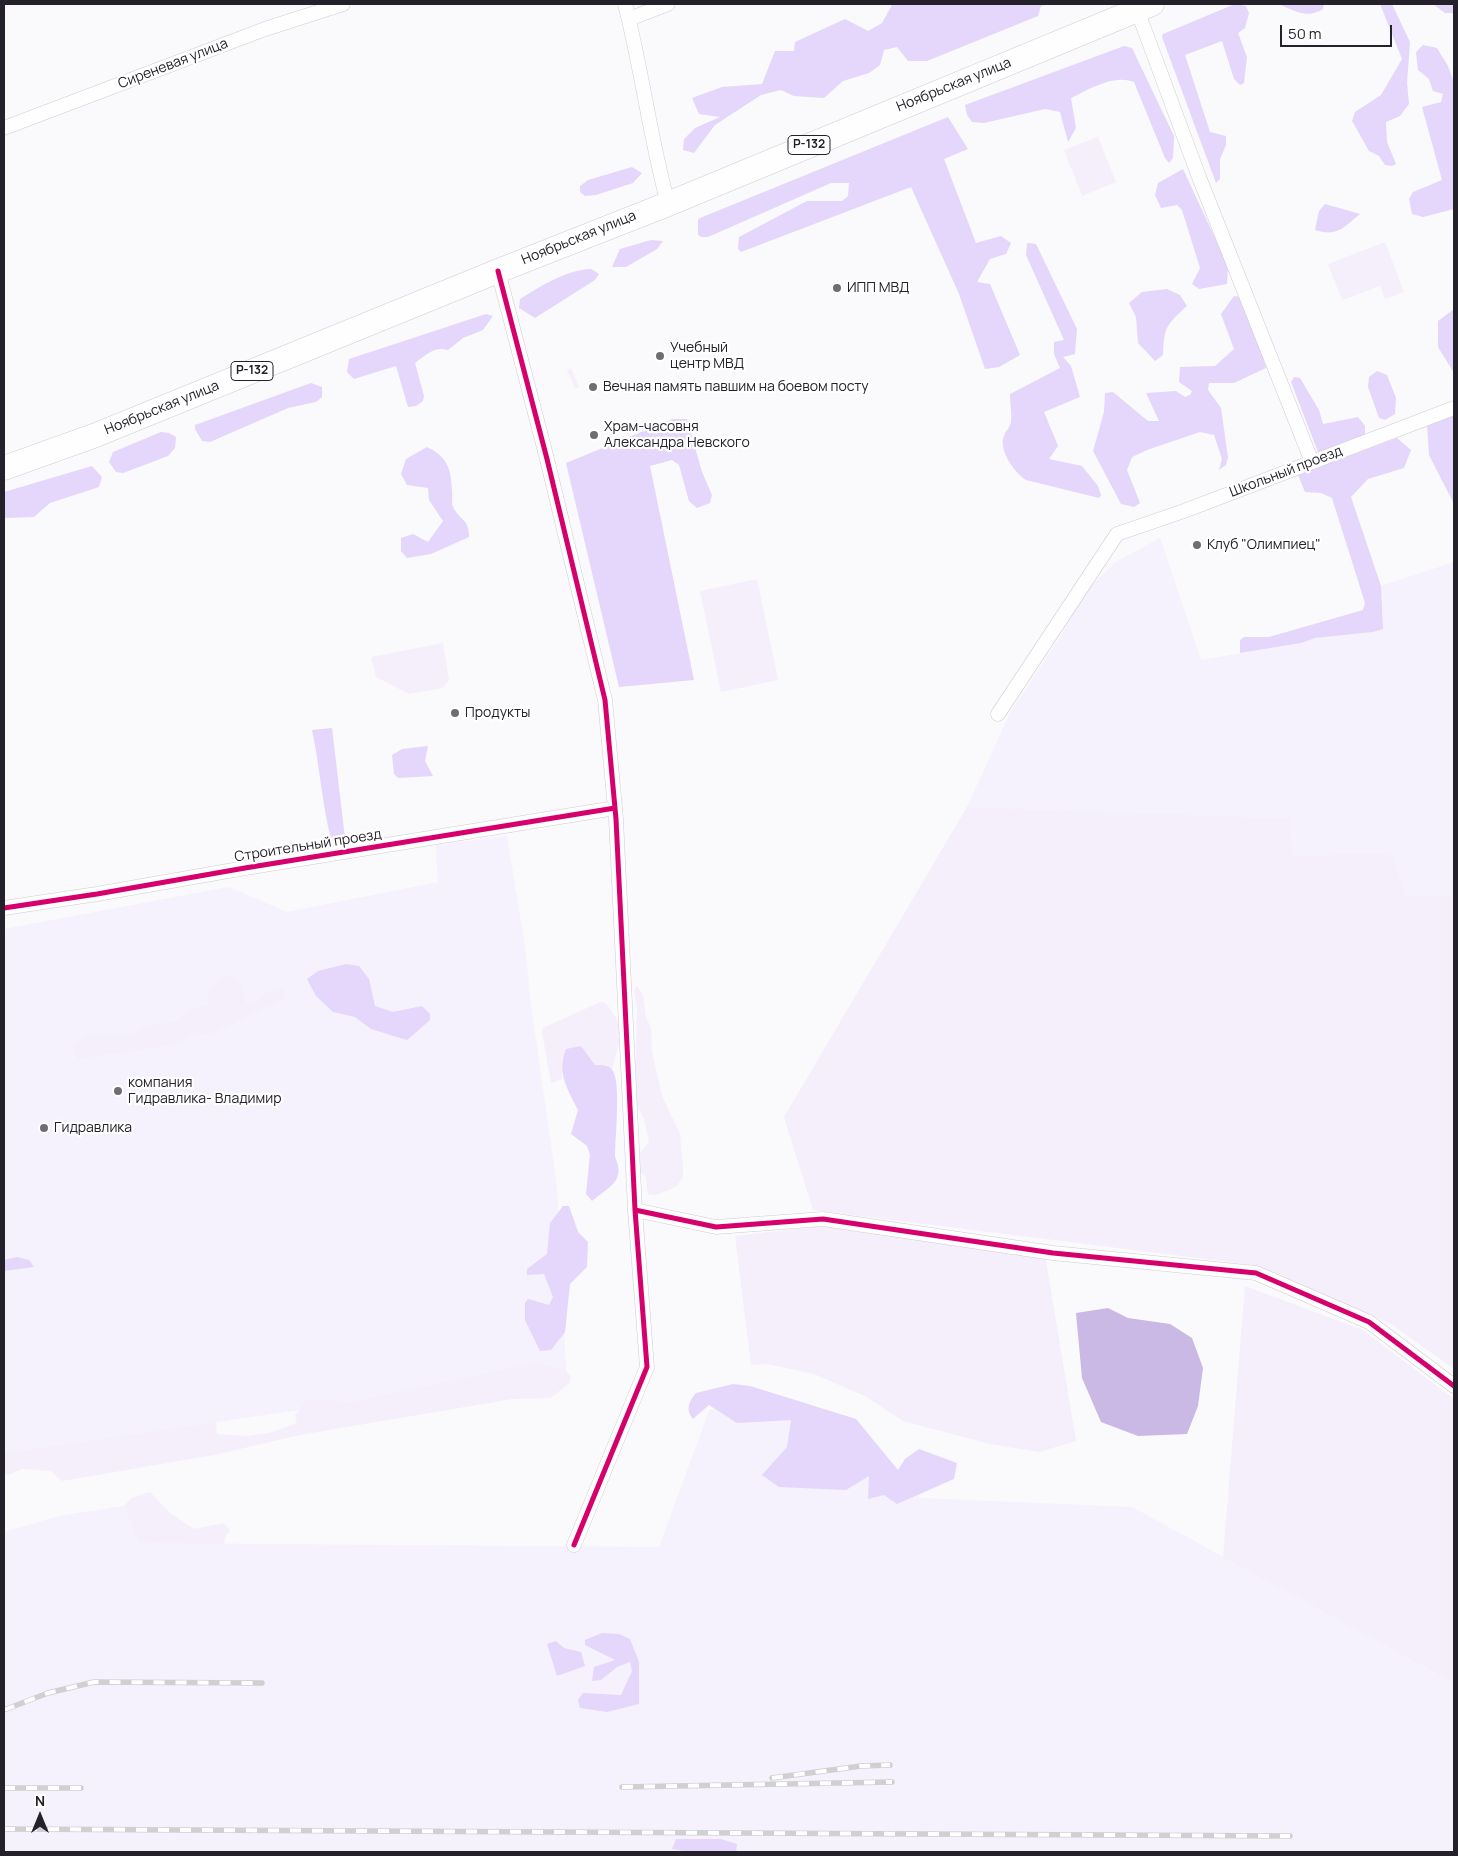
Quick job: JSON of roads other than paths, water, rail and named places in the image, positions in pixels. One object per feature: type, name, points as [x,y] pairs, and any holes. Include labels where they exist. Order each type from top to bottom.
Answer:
[{"type":"highway","name":"Ноябрьская улица","points":[[4,468],[96,435],[498,271],[668,204],[1141,6]]},
{"type":"street","name":"Сиреневая улица","points":[[4,128],[265,29],[343,4]]},
{"type":"street","points":[[625,4],[650,120],[657,166],[668,204]]},
{"type":"street","points":[[629,19],[668,4]]},
{"type":"street","points":[[1141,6],[1199,176],[1312,462]]},
{"type":"street","points":[[498,271],[549,468],[605,700],[616,808],[635,1210],[647,1368],[574,1545]]},
{"type":"street","name":"Школьный проезд","points":[[998,714],[1117,534],[1184,511],[1454,408]]},
{"type":"street","name":"Строительный проезд","points":[[4,908],[616,808]]},
{"type":"street","points":[[635,1210],[716,1227],[823,1219],[1053,1253],[1256,1273],[1369,1322],[1454,1386]]},
{"type":"railway","points":[[4,1710],[48,1693],[94,1682],[262,1683]]},
{"type":"railway","points":[[772,1778],[861,1766],[890,1765]]},
{"type":"railway","points":[[622,1787],[892,1782]]},
{"type":"railway","points":[[4,1788],[81,1788]]},
{"type":"railway","points":[[4,1829],[1290,1836]]},
{"type":"place","name":"ИПП МВД","points":[[837,288]]},
{"type":"place","name":"Учебный центр МВД","points":[[660,356]]},
{"type":"place","name":"Вечная память павшим на боевом посту","points":[[593,387]]},
{"type":"place","name":"Храм-часовня Александра Невского","points":[[594,435]]},
{"type":"place","name":"Клуб \"Олимпиец\"","points":[[1197,545]]},
{"type":"place","name":"Продукты","points":[[455,713]]},
{"type":"place","name":"компания Гидравлика- Владимир","points":[[118,1091]]},
{"type":"place","name":"Гидравлика","points":[[44,1128]]}]
